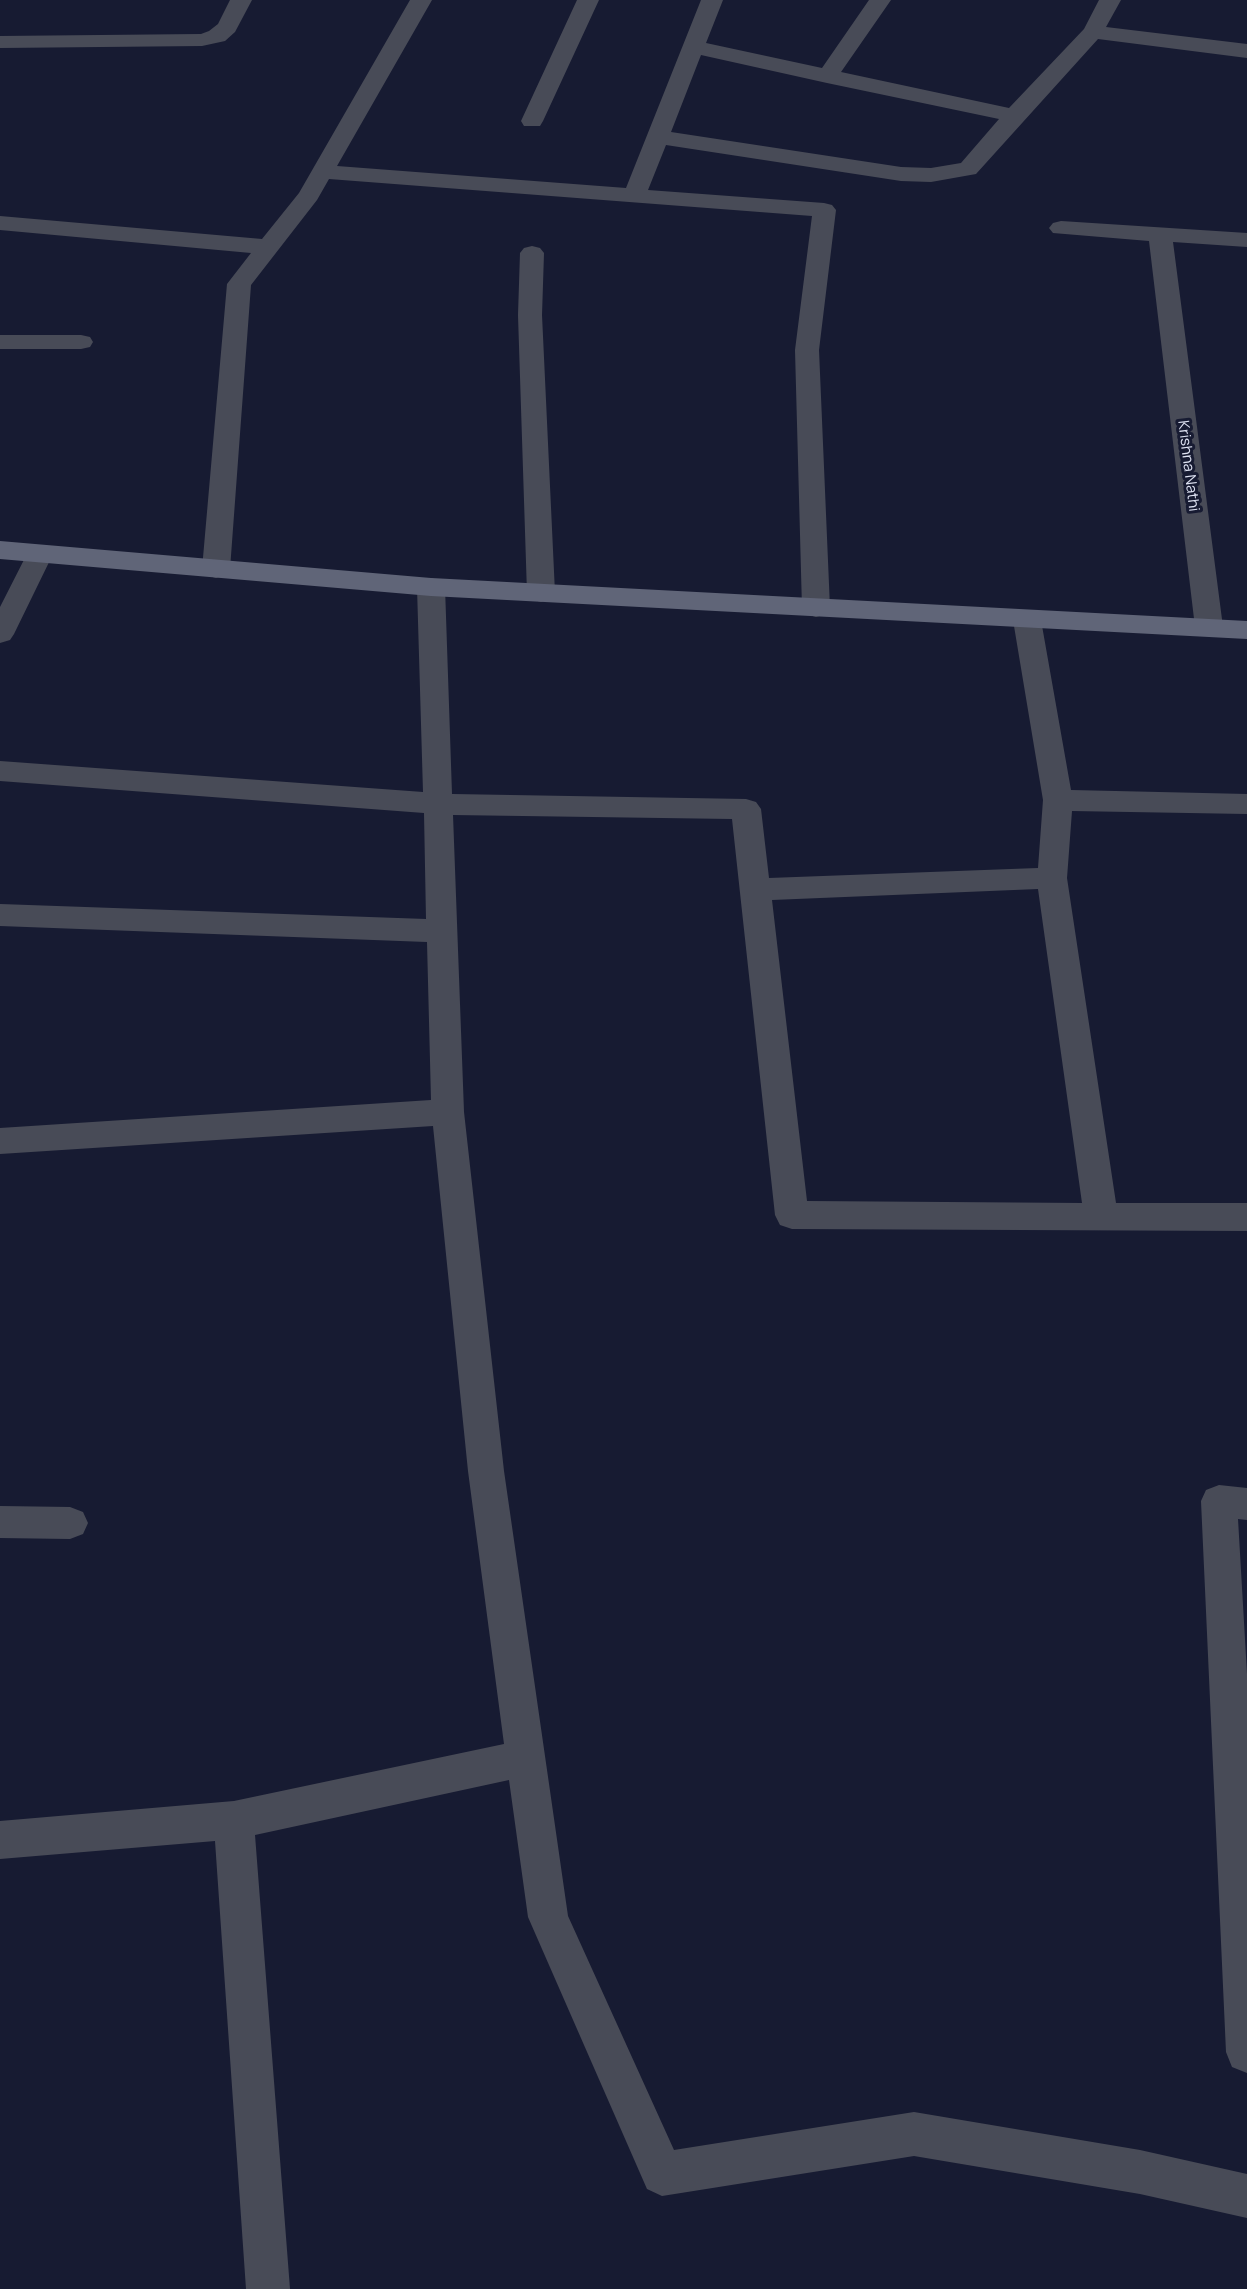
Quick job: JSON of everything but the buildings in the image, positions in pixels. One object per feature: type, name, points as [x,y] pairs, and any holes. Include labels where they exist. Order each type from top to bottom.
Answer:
[{"type":"street","points":[[0,42],[202,40],[217,36],[227,27],[240,0]]},
{"type":"street","points":[[216,569],[239,284],[309,195],[421,0]]},
{"type":"street","points":[[532,121],[588,0]]},
{"type":"street","points":[[634,196],[712,0]]},
{"type":"street","points":[[827,76],[880,0]]},
{"type":"street","points":[[658,137],[901,174],[968,170],[1014,116],[1093,32],[1110,0]]},
{"type":"street","points":[[1093,32],[1247,51]]},
{"type":"street","points":[[693,47],[1014,116]]},
{"type":"street","points":[[322,172],[824,210],[807,350],[816,608]]},
{"type":"street","points":[[0,223],[268,247]]},
{"type":"street","points":[[1061,228],[1247,240]]},
{"type":"street","name":"Krishna Nathi","points":[[1160,234],[1209,627]]},
{"type":"street","points":[[532,253],[530,315],[541,593]]},
{"type":"street","points":[[0,342],[81,342]]},
{"type":"street","points":[[0,550],[432,587],[1247,630]]},
{"type":"street","points":[[0,634],[40,554]]},
{"type":"street","points":[[432,587],[448,1112],[486,1471],[548,1917],[662,2174],[914,2134],[1140,2172],[1247,2196]]},
{"type":"street","points":[[1027,620],[1058,800],[1052,878],[1101,1217]]},
{"type":"street","points":[[0,771],[439,804],[746,809],[792,1215],[1247,1217]]},
{"type":"street","points":[[1058,800],[1247,804]]},
{"type":"street","points":[[755,890],[1052,878]]},
{"type":"street","points":[[0,915],[444,930]]},
{"type":"street","points":[[0,1142],[448,1112]]},
{"type":"street","points":[[1247,1504],[1219,1502],[1247,2052]]},
{"type":"street","points":[[0,1522],[70,1523]]},
{"type":"street","points":[[0,1840],[48,1838],[234,1820],[525,1758]]},
{"type":"street","points":[[234,1820],[268,2289]]}]
